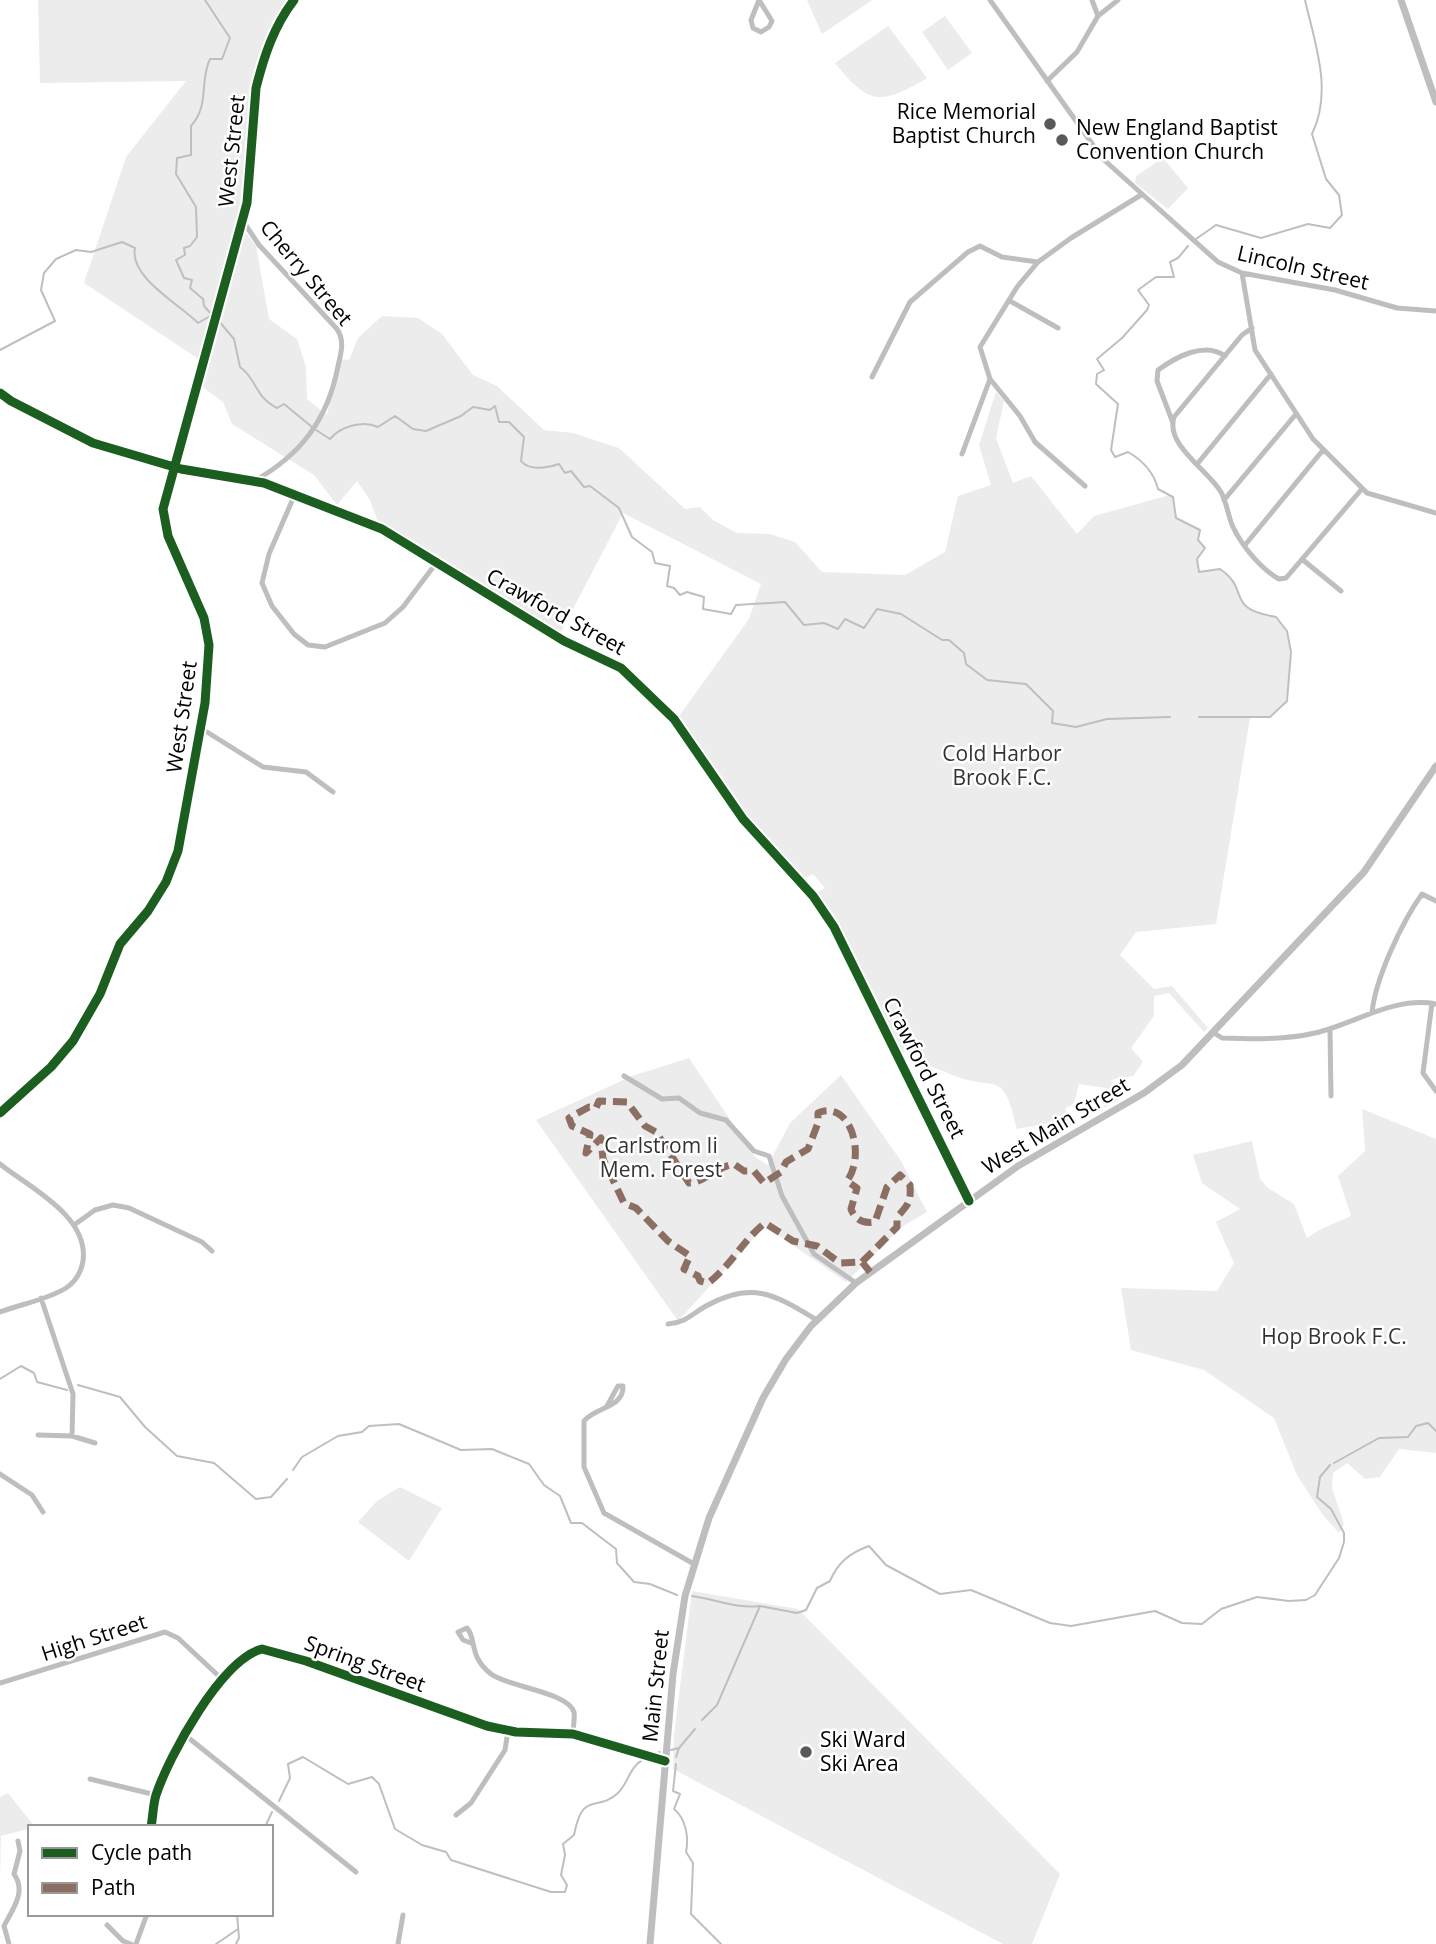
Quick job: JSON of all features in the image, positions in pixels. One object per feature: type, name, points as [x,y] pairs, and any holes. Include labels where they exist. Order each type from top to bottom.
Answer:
[{"type":"main road","points":[[1401,0],[1436,102]]},
{"type":"main road","name":"West Main Street","points":[[709,1518],[768,1388],[817,1320],[856,1283],[969,1201],[1046,1148],[1162,1082],[1214,1033],[1364,872],[1436,766]]},
{"type":"main road","name":"Main Street","points":[[651,1943],[678,1642],[694,1564],[709,1518]]},
{"type":"street","name":"West Street","points":[[0,1113],[51,1067],[72,1042],[100,995],[120,944],[148,911],[166,882],[179,845],[205,703],[209,640],[204,618],[164,523],[163,509],[243,221],[250,183],[256,88],[274,33],[294,0]]},
{"type":"street","points":[[759,0],[772,21],[769,27],[761,32],[755,30],[751,23],[759,0]]},
{"type":"street","name":"Lincoln Street","points":[[989,0],[1092,146],[1205,253],[1242,273],[1335,290],[1407,311],[1436,311]]},
{"type":"street","points":[[1092,0],[1098,16]]},
{"type":"street","points":[[1047,81],[1077,52],[1098,16],[1118,0]]},
{"type":"street","points":[[1085,486],[1035,442],[1020,416],[990,379],[981,356],[981,343],[1017,286],[1038,262],[1070,238],[1141,195]]},
{"type":"street","name":"Cherry Street","points":[[243,221],[259,245],[337,329],[342,340],[333,391],[319,423],[282,463],[254,481]]},
{"type":"street","points":[[873,377],[910,302],[968,252],[980,246],[1002,257],[1038,262]]},
{"type":"street","points":[[1242,273],[1255,350],[1323,450],[1361,489],[1379,498],[1436,513]]},
{"type":"street","points":[[1010,301],[1058,328]]},
{"type":"street","points":[[1173,423],[1174,417],[1241,335],[1252,328]]},
{"type":"street","points":[[1225,356],[1205,348],[1158,370],[1157,381],[1182,447],[1198,463],[1224,500],[1235,530],[1266,570],[1279,579],[1288,576],[1361,489]]},
{"type":"street","points":[[1198,463],[1271,374]]},
{"type":"street","points":[[962,454],[990,379]]},
{"type":"street","name":"Crawford Street","points":[[0,393],[74,435],[175,467],[254,481],[295,494],[388,532],[564,641],[621,668],[674,719],[748,825],[813,896],[840,937],[969,1201]]},
{"type":"street","points":[[1224,500],[1296,414]]},
{"type":"street","points":[[1245,545],[1323,450]]},
{"type":"street","points":[[295,494],[269,554],[262,583],[272,606],[294,634],[308,645],[325,647],[385,623],[403,607],[437,562]]},
{"type":"street","points":[[1303,560],[1341,592]]},
{"type":"street","points":[[199,727],[263,766],[306,772],[333,792]]},
{"type":"street","points":[[1372,1013],[1376,990],[1400,927],[1422,894],[1436,901]]},
{"type":"street","points":[[1214,1033],[1222,1038],[1286,1037],[1331,1029],[1372,1013],[1410,1003],[1434,1003],[1423,1073],[1436,1091]]},
{"type":"street","points":[[1331,1029],[1331,1096]]},
{"type":"street","points":[[624,1076],[662,1099],[679,1098],[700,1113],[726,1120],[754,1151],[769,1156],[782,1196],[814,1254],[856,1283]]},
{"type":"street","points":[[0,1164],[62,1211],[74,1225],[84,1251],[79,1273],[65,1288],[0,1312]]},
{"type":"street","points":[[74,1225],[103,1206],[120,1205],[202,1242],[212,1251]]},
{"type":"street","points":[[668,1324],[682,1322],[712,1303],[754,1290],[776,1296],[817,1320]]},
{"type":"street","points":[[41,1298],[73,1394],[72,1436]]},
{"type":"street","points":[[607,1406],[593,1412],[584,1421],[584,1467],[604,1513],[694,1564]]},
{"type":"street","points":[[38,1435],[72,1436],[95,1443]]},
{"type":"street","points":[[0,1474],[29,1492],[43,1511]]},
{"type":"street","name":"High Street","points":[[0,1683],[164,1632],[178,1638],[223,1680]]},
{"type":"street","points":[[471,1643],[477,1660],[491,1674],[557,1698],[570,1706],[574,1715],[573,1734]]},
{"type":"street","name":"Spring Street","points":[[151,1825],[156,1795],[185,1735],[223,1680],[248,1655],[267,1649],[487,1726],[508,1731],[573,1734],[629,1748],[666,1762]]},
{"type":"street","points":[[456,1815],[471,1803],[505,1750],[508,1731]]},
{"type":"street","points":[[185,1735],[356,1872]]},
{"type":"street","points":[[90,1779],[156,1795]]},
{"type":"street","points":[[9,1944],[4,1926],[19,1893],[19,1881],[14,1874],[20,1851],[18,1841]]},
{"type":"street","points":[[398,1944],[402,1914]]},
{"type":"street","points":[[107,1925],[123,1941],[134,1944],[146,1916]]},
{"type":"green space","name":"Cold Harbor Brook F.C.","points":[[38,0],[289,0],[265,47],[253,79],[238,223],[256,246],[269,319],[297,339],[306,367],[307,399],[327,415],[340,359],[349,360],[358,338],[382,316],[418,318],[442,334],[473,375],[497,386],[544,430],[573,433],[619,448],[685,509],[700,507],[713,520],[737,533],[770,534],[795,542],[822,572],[905,575],[945,552],[958,496],[991,485],[979,445],[996,392],[1004,401],[996,438],[1013,483],[1031,476],[1077,534],[1094,516],[1170,495],[1173,497],[1176,518],[1200,530],[1198,540],[1205,548],[1197,559],[1199,571],[1220,569],[1235,585],[1244,604],[1250,609],[1276,617],[1287,631],[1291,652],[1287,701],[1270,717],[1250,718],[1216,924],[1136,932],[1120,955],[1154,989],[1172,986],[1208,1028],[1204,1032],[1169,993],[1154,996],[1154,1016],[1131,1048],[1143,1062],[1133,1076],[1111,1080],[1119,1100],[1104,1108],[1106,1088],[1079,1084],[1074,1103],[1065,1109],[1074,1125],[1064,1129],[1060,1121],[1017,1129],[1007,1096],[996,1085],[966,1079],[934,1068],[909,1050],[900,1054],[840,930],[815,894],[825,888],[813,874],[800,880],[754,826],[679,716],[749,619],[761,584],[623,513],[560,634],[379,525],[370,500],[357,481],[337,505],[314,475],[232,424],[223,402],[201,386],[206,364],[84,283],[126,157],[186,81],[40,83]]},
{"type":"green space","points":[[807,0],[871,0],[871,1],[822,34]]},
{"type":"green space","points":[[945,16],[972,53],[948,70],[922,32]]},
{"type":"green space","points":[[888,26],[927,78],[898,93],[876,97],[857,87],[835,63]]},
{"type":"green space","points":[[1163,158],[1188,188],[1168,209],[1135,183],[1136,176]]},
{"type":"green space","name":"Carlstrom Ii Mem. Forest","points":[[689,1058],[755,1157],[768,1165],[790,1123],[841,1075],[901,1161],[927,1212],[903,1226],[846,1282],[765,1226],[678,1321],[536,1120],[632,1076]]},
{"type":"green space","name":"Hop Brook F.C.","points":[[1362,1109],[1436,1139],[1436,1453],[1399,1449],[1380,1477],[1365,1479],[1347,1463],[1333,1473],[1332,1488],[1344,1524],[1339,1533],[1323,1515],[1297,1475],[1274,1418],[1204,1370],[1131,1350],[1121,1288],[1217,1291],[1234,1263],[1216,1222],[1240,1209],[1202,1183],[1193,1155],[1252,1141],[1260,1179],[1268,1188],[1294,1204],[1307,1238],[1351,1216],[1338,1176],[1365,1151]]},
{"type":"green space","points":[[400,1487],[442,1508],[409,1561],[358,1522],[377,1501]]},
{"type":"green space","name":"Ski Ward Ski Area","points":[[692,1591],[798,1609],[1060,1874],[1032,1944],[1003,1944],[673,1769],[674,1735]]},
{"type":"green space","points":[[8,1793],[33,1825],[1,1836],[0,1881],[0,1797]]},
{"type":"waterway","points":[[0,350],[55,321],[41,290],[44,273],[56,259],[76,250],[91,252],[122,242],[135,248],[135,259],[147,279],[198,323],[212,315],[204,306],[203,299],[190,288],[192,280],[184,278],[176,260],[185,255],[184,248],[190,246],[197,237],[196,207],[176,174],[177,158],[191,155],[191,126],[200,110],[207,68],[210,59],[222,59],[230,38],[205,0]]},
{"type":"waterway","points":[[1196,239],[1216,225],[1261,238],[1308,224],[1330,228],[1342,215],[1339,195],[1326,179],[1312,134],[1318,118],[1322,84],[1305,0]]},
{"type":"waterway","points":[[1188,246],[1178,258],[1170,262],[1174,277],[1156,277],[1138,290],[1149,305],[1147,310],[1122,338],[1097,359],[1104,370],[1097,374],[1096,384],[1118,404],[1111,450],[1115,457],[1128,452],[1138,459],[1147,467],[1158,489],[1173,497],[1176,518],[1200,530],[1198,540],[1205,548],[1197,559],[1199,572],[1220,569],[1235,585],[1243,604],[1249,609],[1276,617],[1287,631],[1291,652],[1287,701],[1270,717],[1199,717]]},
{"type":"waterway","points":[[218,320],[234,339],[240,367],[250,377],[259,393],[277,408],[284,404],[312,427]]},
{"type":"waterway","points":[[316,430],[330,439],[346,428],[359,424],[378,427],[395,416],[413,429],[426,431],[461,416],[473,407],[490,410],[495,406],[499,422],[509,422],[524,437],[521,461],[524,464],[533,467],[559,464],[565,473],[571,471],[584,487],[590,486],[619,508],[632,537],[652,552],[655,563],[670,566],[667,586],[674,588],[680,595],[687,592],[704,597],[703,609],[731,614],[736,605],[785,602],[804,625],[824,623],[838,629],[845,619],[864,628],[877,609],[901,614],[942,640],[949,640],[964,653],[966,664],[987,680],[1026,684],[1053,711],[1052,723],[1076,727],[1107,719],[1170,717]]},
{"type":"waterway","points":[[0,1379],[21,1366],[34,1373],[37,1382],[67,1390]]},
{"type":"waterway","points":[[78,1385],[120,1397],[145,1427],[177,1456],[214,1463],[256,1499],[271,1497],[287,1479]]},
{"type":"waterway","points":[[1334,1463],[1379,1438],[1408,1437],[1416,1426],[1428,1423],[1436,1431]]},
{"type":"waterway","points":[[293,1470],[302,1457],[338,1436],[362,1432],[369,1426],[399,1424],[461,1450],[492,1449],[529,1464],[544,1485],[560,1496],[571,1523],[582,1523],[616,1549],[617,1563],[634,1582],[650,1584],[677,1595]]},
{"type":"waterway","points":[[702,1720],[717,1705],[760,1606],[797,1613],[806,1610],[817,1588],[830,1581],[841,1563],[850,1555],[869,1546],[886,1565],[940,1594],[971,1590],[1050,1623],[1071,1626],[1155,1611],[1182,1623],[1202,1624],[1221,1609],[1257,1597],[1306,1600],[1315,1595],[1339,1558],[1344,1542],[1344,1533],[1331,1509],[1317,1497],[1320,1477],[1330,1465]]},
{"type":"waterway","points":[[692,1596],[734,1605],[759,1606]]},
{"type":"waterway","points":[[671,1750],[679,1748],[695,1729]]},
{"type":"waterway","points":[[676,1757],[679,1748]]},
{"type":"waterway","points":[[654,1754],[660,1752]]},
{"type":"waterway","points":[[279,1801],[290,1778],[288,1764],[303,1757],[348,1784],[372,1777],[379,1784],[395,1829],[422,1845],[446,1852],[451,1860],[551,1892],[565,1892],[567,1885],[561,1875],[565,1855],[563,1844],[574,1835],[582,1812],[586,1807],[604,1802],[618,1793],[635,1766],[644,1759]]},
{"type":"waterway","points":[[676,1764],[673,1791],[680,1794],[674,1809],[684,1823],[687,1834],[686,1852],[693,1863],[691,1914],[721,1944]]},
{"type":"waterway","points":[[266,1825],[272,1812]]},
{"type":"waterway","points":[[236,1944],[239,1938],[237,1916]]},
{"type":"waterway","points":[[216,1944],[238,1929]]},
{"type":"marked path","points":[[862,1262],[897,1227],[897,1217],[907,1206],[910,1185],[900,1175],[887,1187],[875,1222],[864,1222],[857,1218],[851,1209],[857,1188],[847,1181],[853,1170],[855,1145],[847,1122],[839,1114],[830,1111],[818,1113],[818,1123],[808,1149],[786,1162],[781,1172],[764,1183],[754,1171],[744,1171],[734,1164],[689,1183],[656,1132],[645,1126],[627,1102],[599,1101],[596,1108],[589,1107],[569,1118],[572,1126],[590,1134],[586,1153],[601,1138],[603,1159],[624,1203],[636,1208],[668,1241],[690,1256],[684,1269],[698,1276],[700,1281],[708,1283],[716,1276],[765,1223],[793,1241],[817,1246],[840,1263],[862,1262],[870,1272]]},
{"type":"cycle path","points":[[0,1113],[51,1067],[73,1041],[100,994],[120,944],[148,911],[166,882],[178,851],[205,703],[209,645],[204,618],[168,536],[163,509],[247,203],[256,88],[262,64],[270,42],[294,0]]},
{"type":"cycle path","points":[[0,393],[93,443],[181,469],[264,483],[382,529],[564,641],[621,668],[674,719],[743,819],[813,896],[834,927],[969,1201]]},
{"type":"cycle path","points":[[151,1825],[155,1799],[184,1735],[230,1671],[246,1657],[262,1649],[306,1661],[487,1726],[516,1732],[573,1734],[665,1761]]},
{"type":"place","name":"Rice Memorial Baptist Church","points":[[1050,124]]},
{"type":"place","name":"New England Baptist Convention Church","points":[[1062,140]]},
{"type":"place","name":"Ski Ward Ski Area","points":[[806,1752]]}]
